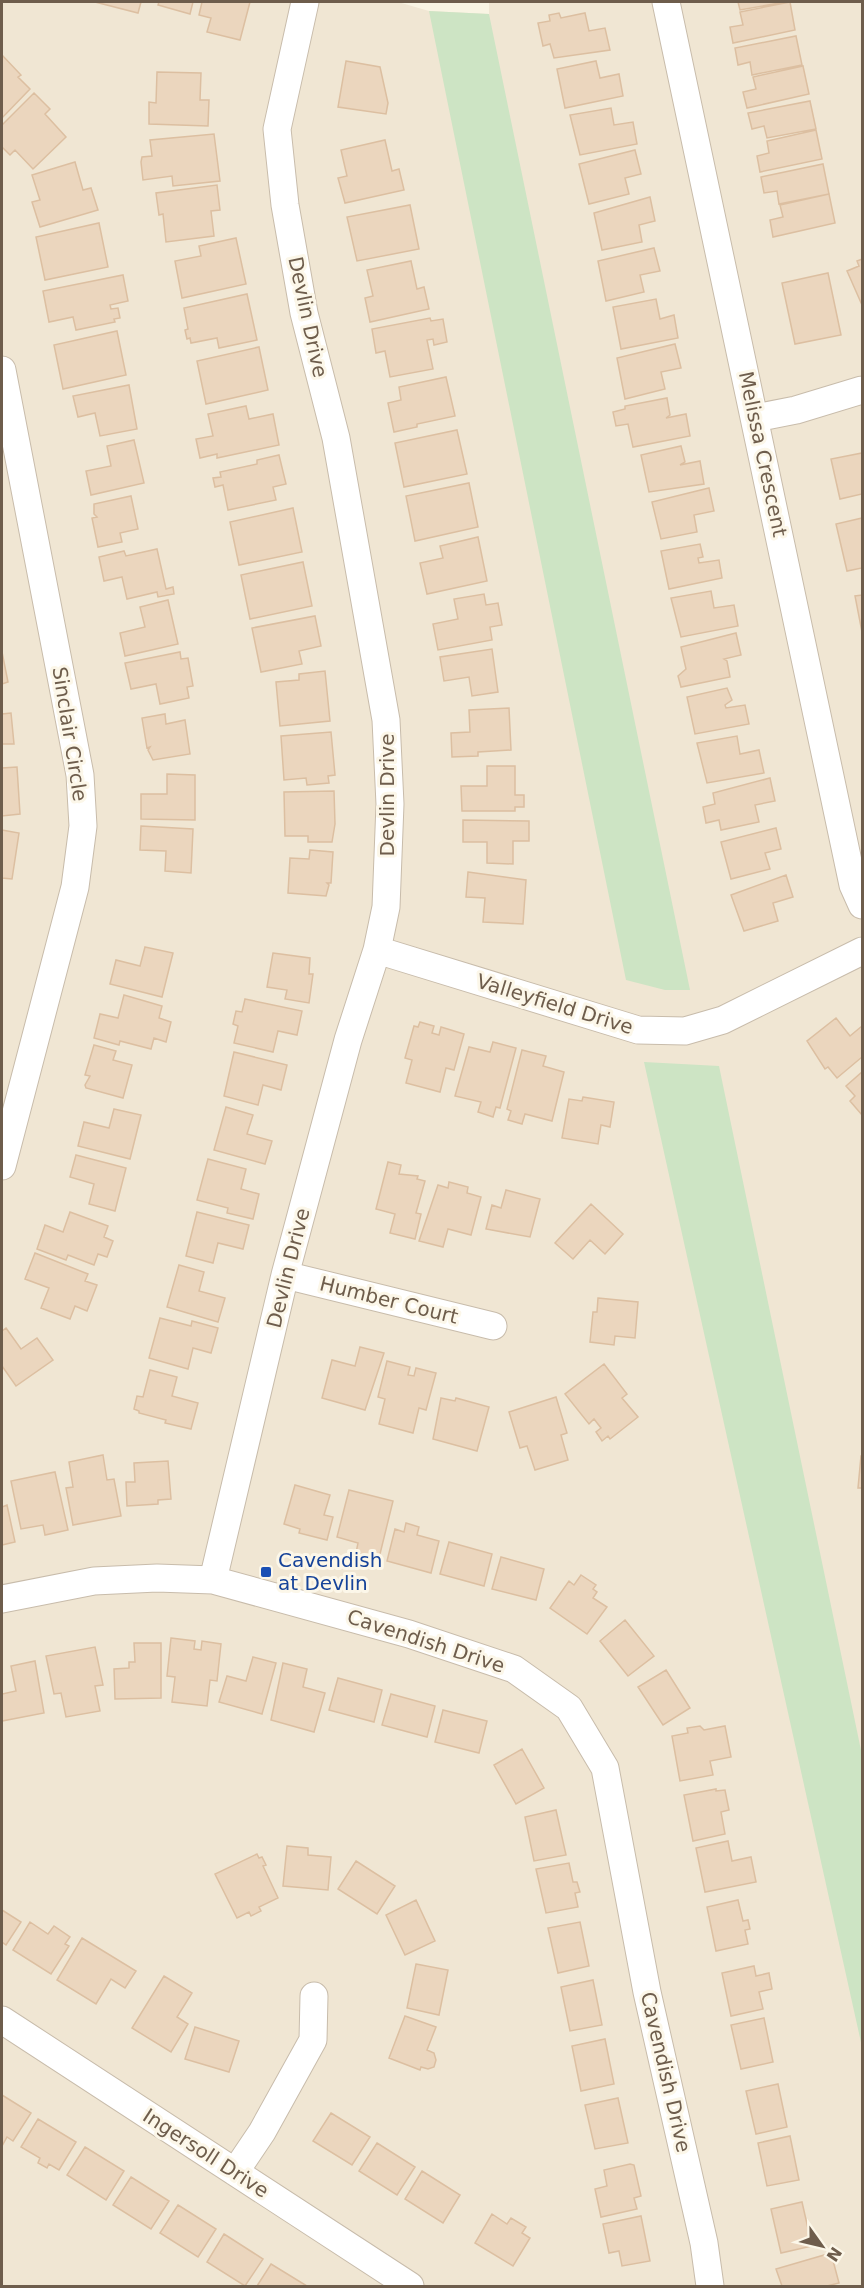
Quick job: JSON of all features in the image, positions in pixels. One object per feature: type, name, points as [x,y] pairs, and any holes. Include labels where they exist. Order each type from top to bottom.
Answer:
[{"type":"street","name":"Devlin Drive","points":[[213,1580],[285,1275],[348,1040],[377,950],[386,907],[390,804],[386,720],[336,438],[304,313],[285,206],[277,129],[305,2]]},
{"type":"street","name":"Melissa Crescent","points":[[666,2],[853,885],[862,905]]},
{"type":"street","name":"Sinclair Circle","points":[[2,370],[8,431],[80,775],[83,826],[75,887],[2,1166]]},
{"type":"street","points":[[755,418],[796,410],[862,390]]},
{"type":"street","name":"Valleyfield Drive","points":[[377,950],[638,1029],[685,1031],[723,1020],[862,951]]},
{"type":"street","name":"Humber Court","points":[[285,1275],[493,1326]]},
{"type":"street","name":"Cavendish Drive","points":[[2,1599],[94,1581],[157,1578],[213,1580],[409,1634],[514,1669],[569,1708],[605,1768],[647,1992],[704,2243],[710,2286]]},
{"type":"street","points":[[235,2172],[262,2132],[313,2040],[314,1996]]},
{"type":"street","name":"Ingersoll Drive","points":[[2,2020],[410,2286]]},
{"type":"shaded area","points":[[2,2],[398,2],[429,11],[489,14],[489,2],[862,2],[862,2286],[2,2286]]},
{"type":"green space","points":[[429,11],[489,14],[690,990],[665,990],[626,980]]},
{"type":"green space","points":[[644,1062],[719,1066],[862,1755],[862,2047]]},
{"type":"building","points":[[95,2],[141,2],[138,13]]},
{"type":"building","points":[[159,2],[193,2],[190,14],[158,5]]},
{"type":"building","points":[[202,2],[250,2],[240,40],[207,32],[211,18],[199,15]]},
{"type":"building","points":[[738,2],[785,2],[740,10]]},
{"type":"building","points":[[790,2],[795,30],[733,43],[730,27],[743,25],[740,12]]},
{"type":"building","points":[[559,13],[561,18],[585,13],[589,31],[605,28],[610,50],[554,58],[550,44],[543,46],[538,23],[550,21],[549,15]]},
{"type":"building","points":[[796,36],[802,65],[752,75],[750,62],[738,65],[735,48]]},
{"type":"building","points":[[2,55],[21,75],[18,77],[30,89],[2,118]]},
{"type":"building","points":[[346,61],[380,67],[388,103],[386,114],[338,107]]},
{"type":"building","points":[[596,61],[600,78],[619,74],[623,96],[565,108],[557,69]]},
{"type":"building","points":[[803,66],[809,94],[747,108],[743,92],[756,89],[753,77]]},
{"type":"building","points":[[157,72],[201,73],[200,100],[209,100],[208,126],[149,124],[149,102],[156,103]]},
{"type":"building","points":[[34,93],[50,109],[45,114],[66,137],[33,169],[15,150],[10,155],[2,147],[2,125]]},
{"type":"building","points":[[810,101],[816,129],[767,138],[764,126],[752,129],[748,113]]},
{"type":"building","points":[[611,108],[614,125],[633,122],[637,144],[580,155],[570,115]]},
{"type":"building","points":[[816,130],[822,159],[760,172],[757,156],[769,153],[767,141]]},
{"type":"building","points":[[214,134],[220,181],[173,186],[172,176],[143,180],[141,162],[142,157],[152,156],[150,140]]},
{"type":"building","points":[[385,140],[392,171],[399,169],[404,190],[345,203],[338,178],[347,176],[341,150]]},
{"type":"building","points":[[635,150],[641,174],[625,178],[629,194],[589,204],[579,164]]},
{"type":"building","points":[[75,162],[83,190],[91,188],[98,210],[40,227],[32,202],[40,200],[32,175]]},
{"type":"building","points":[[823,164],[829,194],[779,204],[777,191],[764,193],[761,177]]},
{"type":"building","points":[[217,185],[220,210],[211,211],[214,236],[166,242],[163,214],[159,215],[156,193]]},
{"type":"building","points":[[829,194],[835,223],[773,237],[770,220],[783,217],[780,205]]},
{"type":"building","points":[[650,197],[655,221],[639,225],[642,242],[602,250],[594,213]]},
{"type":"building","points":[[410,205],[419,249],[357,261],[347,217]]},
{"type":"building","points":[[99,223],[108,267],[45,280],[36,237]]},
{"type":"building","points":[[236,238],[246,284],[182,298],[175,261],[201,256],[199,246]]},
{"type":"building","points":[[654,248],[660,271],[640,275],[644,292],[606,301],[598,261]]},
{"type":"building","points":[[862,259],[862,305],[847,271],[859,266],[857,261]]},
{"type":"building","points":[[411,261],[417,289],[424,287],[429,309],[370,322],[365,298],[373,296],[367,270]]},
{"type":"building","points":[[828,273],[841,335],[795,344],[782,283]]},
{"type":"building","points":[[123,275],[128,301],[110,305],[111,309],[118,308],[120,318],[114,319],[115,322],[76,330],[73,317],[49,322],[43,291]]},
{"type":"building","points":[[247,294],[257,340],[219,348],[217,338],[191,343],[190,338],[187,339],[185,330],[188,329],[184,308]]},
{"type":"building","points":[[656,299],[660,319],[674,315],[678,338],[621,349],[613,307]]},
{"type":"building","points":[[430,318],[431,321],[443,319],[447,342],[434,345],[433,339],[427,340],[433,369],[390,377],[385,351],[376,353],[372,329]]},
{"type":"building","points":[[117,331],[126,375],[63,389],[54,345]]},
{"type":"building","points":[[675,344],[681,368],[661,372],[665,389],[625,399],[617,358]]},
{"type":"building","points":[[259,347],[268,390],[206,404],[197,361]]},
{"type":"building","points":[[446,377],[455,416],[417,424],[417,427],[394,432],[388,403],[401,400],[399,387]]},
{"type":"building","points":[[129,385],[137,429],[100,436],[95,413],[78,417],[73,396]]},
{"type":"building","points":[[667,398],[670,415],[666,418],[686,414],[690,436],[633,447],[628,424],[616,426],[613,412],[625,409],[625,406]]},
{"type":"building","points":[[246,406],[249,419],[273,414],[279,445],[217,458],[217,454],[200,458],[196,439],[213,436],[208,414]]},
{"type":"building","points":[[457,430],[467,474],[404,487],[395,443]]},
{"type":"building","points":[[134,440],[144,483],[91,495],[86,471],[111,466],[107,446]]},
{"type":"building","points":[[681,446],[685,462],[680,465],[700,461],[704,484],[649,492],[641,455]]},
{"type":"building","points":[[862,453],[862,494],[840,499],[831,459]]},
{"type":"building","points":[[279,455],[286,484],[273,487],[276,500],[228,510],[223,485],[215,487],[213,478],[221,477],[220,472],[257,464],[257,460]]},
{"type":"building","points":[[469,483],[478,527],[415,541],[406,496]]},
{"type":"building","points":[[709,488],[714,511],[694,515],[697,532],[661,539],[652,502]]},
{"type":"building","points":[[131,496],[138,529],[120,533],[122,542],[98,547],[92,518],[97,517],[94,514],[94,504]]},
{"type":"building","points":[[293,508],[302,552],[239,565],[230,522]]},
{"type":"building","points":[[862,518],[862,568],[847,571],[836,524]]},
{"type":"building","points":[[478,537],[487,581],[427,594],[420,563],[443,558],[440,546]]},
{"type":"building","points":[[700,544],[703,557],[698,558],[699,563],[719,560],[722,578],[669,589],[661,551]]},
{"type":"building","points":[[157,549],[166,589],[173,587],[174,594],[158,597],[157,592],[127,599],[122,577],[104,581],[99,557],[124,551],[126,556]]},
{"type":"building","points":[[303,562],[312,606],[250,619],[241,575]]},
{"type":"building","points":[[711,591],[714,608],[734,605],[738,626],[681,637],[671,598]]},
{"type":"building","points":[[484,594],[486,605],[498,603],[502,625],[490,627],[492,640],[438,650],[433,624],[458,619],[454,599]]},
{"type":"building","points":[[862,595],[862,632],[855,596]]},
{"type":"building","points":[[168,600],[178,644],[125,656],[120,633],[145,627],[140,607]]},
{"type":"building","points":[[315,616],[321,646],[299,651],[302,664],[261,672],[252,628]]},
{"type":"building","points":[[736,633],[741,655],[724,659],[727,661],[730,677],[681,687],[678,676],[686,669],[681,647]]},
{"type":"building","points":[[492,649],[498,692],[472,696],[469,677],[444,681],[440,657]]},
{"type":"building","points":[[2,652],[8,682],[2,684]]},
{"type":"building","points":[[180,652],[181,659],[188,658],[193,686],[187,687],[189,698],[160,704],[156,684],[131,689],[125,663]]},
{"type":"building","points":[[325,671],[330,721],[280,726],[276,682],[299,680],[299,674]]},
{"type":"building","points":[[727,688],[732,700],[725,705],[726,708],[745,705],[749,724],[695,734],[687,697]]},
{"type":"building","points":[[509,708],[511,750],[478,752],[478,756],[452,757],[451,733],[470,732],[469,710]]},
{"type":"building","points":[[11,713],[14,744],[2,744],[2,714]]},
{"type":"building","points":[[165,714],[166,724],[185,720],[190,754],[153,760],[148,750],[150,747],[147,748],[142,718]]},
{"type":"building","points":[[331,732],[335,775],[328,776],[329,783],[307,785],[306,778],[284,780],[281,736]]},
{"type":"building","points":[[737,736],[740,754],[759,750],[764,773],[707,783],[697,743]]},
{"type":"building","points":[[487,766],[515,766],[515,795],[524,795],[524,807],[515,807],[515,811],[462,811],[461,786],[487,786]]},
{"type":"building","points":[[17,767],[20,814],[2,816],[2,768]]},
{"type":"building","points":[[167,774],[195,775],[195,820],[141,819],[141,794],[167,794]]},
{"type":"building","points":[[770,778],[775,801],[755,805],[759,822],[721,830],[719,820],[706,823],[703,807],[715,804],[713,793]]},
{"type":"building","points":[[334,791],[335,824],[332,842],[308,842],[308,836],[285,836],[284,792]]},
{"type":"building","points":[[463,820],[529,821],[529,841],[513,841],[513,864],[487,863],[487,842],[463,842]]},
{"type":"building","points":[[141,826],[193,829],[191,873],[165,871],[166,851],[140,850]]},
{"type":"building","points":[[776,828],[781,849],[765,853],[770,869],[731,879],[721,842]]},
{"type":"building","points":[[2,830],[19,833],[12,879],[2,878]]},
{"type":"building","points":[[310,850],[333,852],[331,883],[327,883],[329,885],[326,896],[288,893],[290,858],[309,859]]},
{"type":"building","points":[[468,872],[526,880],[523,924],[483,922],[485,898],[466,897]]},
{"type":"building","points":[[786,875],[793,897],[773,903],[778,921],[744,931],[731,895]]},
{"type":"building","points":[[145,947],[173,953],[162,997],[110,984],[116,960],[140,966]]},
{"type":"building","points":[[273,953],[310,958],[309,974],[313,974],[309,1003],[285,999],[287,990],[267,987]]},
{"type":"building","points":[[124,995],[162,1006],[159,1018],[171,1022],[166,1042],[154,1038],[151,1049],[120,1041],[119,1045],[94,1038],[100,1014],[118,1018]]},
{"type":"building","points":[[245,999],[302,1011],[297,1035],[278,1031],[273,1052],[234,1043],[238,1026],[233,1024],[236,1011],[242,1012]]},
{"type":"building","points":[[836,1018],[850,1036],[862,1026],[862,1057],[837,1078],[828,1067],[825,1069],[807,1041]]},
{"type":"building","points":[[420,1022],[434,1026],[432,1033],[439,1035],[441,1027],[464,1034],[454,1070],[446,1068],[440,1092],[406,1083],[412,1060],[405,1058],[414,1026],[418,1027]]},
{"type":"building","points":[[493,1042],[516,1048],[500,1108],[496,1107],[493,1117],[478,1112],[481,1102],[455,1096],[469,1047],[490,1052]]},
{"type":"building","points":[[94,1045],[116,1051],[113,1060],[132,1065],[123,1098],[86,1088],[85,1085],[90,1076],[85,1075]]},
{"type":"building","points":[[522,1050],[546,1056],[543,1066],[564,1072],[552,1121],[525,1114],[522,1124],[508,1120],[511,1111],[507,1109]]},
{"type":"building","points":[[234,1052],[287,1065],[281,1090],[263,1085],[258,1105],[224,1096]]},
{"type":"building","points":[[862,1072],[862,1115],[850,1101],[855,1096],[846,1086]]},
{"type":"building","points":[[583,1097],[614,1102],[610,1127],[601,1125],[598,1144],[562,1138],[569,1099],[582,1101]]},
{"type":"building","points":[[226,1107],[253,1115],[247,1134],[272,1141],[265,1164],[214,1150]]},
{"type":"building","points":[[114,1109],[141,1115],[130,1159],[78,1146],[84,1122],[109,1128]]},
{"type":"building","points":[[76,1155],[126,1168],[115,1211],[89,1204],[94,1184],[70,1177]]},
{"type":"building","points":[[208,1159],[246,1169],[241,1189],[259,1194],[253,1219],[227,1213],[228,1208],[197,1200]]},
{"type":"building","points":[[388,1162],[401,1165],[399,1174],[418,1176],[417,1179],[425,1181],[416,1213],[421,1214],[415,1239],[390,1233],[395,1214],[376,1209]]},
{"type":"building","points":[[449,1182],[468,1187],[467,1193],[481,1197],[471,1235],[448,1229],[443,1247],[419,1241],[438,1185],[448,1188]]},
{"type":"building","points":[[506,1190],[540,1199],[530,1237],[486,1229],[492,1205],[501,1208]]},
{"type":"building","points":[[591,1204],[623,1234],[605,1254],[590,1240],[573,1259],[555,1243]]},
{"type":"building","points":[[70,1212],[108,1226],[104,1237],[113,1241],[107,1257],[98,1254],[94,1265],[68,1255],[66,1260],[37,1249],[45,1225],[63,1232]]},
{"type":"building","points":[[197,1212],[249,1225],[243,1249],[218,1243],[213,1263],[186,1256]]},
{"type":"building","points":[[35,1253],[88,1274],[85,1281],[97,1285],[87,1311],[75,1306],[70,1319],[41,1308],[49,1288],[25,1279]]},
{"type":"building","points":[[179,1265],[204,1272],[199,1291],[225,1298],[218,1322],[167,1307]]},
{"type":"building","points":[[598,1298],[638,1302],[635,1338],[615,1336],[614,1345],[590,1342],[593,1312],[597,1312]]},
{"type":"building","points":[[160,1318],[191,1326],[192,1321],[218,1328],[211,1353],[193,1348],[188,1369],[149,1358]]},
{"type":"building","points":[[6,1328],[21,1349],[37,1338],[53,1360],[16,1386],[2,1366],[2,1331]]},
{"type":"building","points":[[360,1347],[384,1353],[365,1410],[322,1398],[332,1360],[355,1366]]},
{"type":"building","points":[[387,1361],[410,1367],[408,1375],[414,1376],[416,1368],[436,1373],[426,1410],[419,1408],[413,1433],[379,1424],[385,1399],[378,1397]]},
{"type":"building","points":[[604,1364],[627,1394],[622,1398],[638,1417],[610,1439],[608,1436],[602,1441],[596,1432],[601,1428],[594,1419],[589,1424],[565,1394]]},
{"type":"building","points":[[150,1370],[177,1377],[172,1396],[198,1403],[191,1429],[165,1423],[166,1420],[139,1413],[134,1409],[137,1396],[143,1397]]},
{"type":"building","points":[[556,1397],[567,1433],[561,1435],[568,1460],[535,1470],[527,1446],[520,1448],[509,1412]]},
{"type":"building","points":[[441,1398],[455,1401],[456,1398],[489,1407],[477,1451],[433,1439]]},
{"type":"building","points":[[103,1455],[107,1480],[114,1479],[121,1516],[73,1525],[66,1488],[73,1487],[69,1462]]},
{"type":"building","points":[[861,1456],[862,1488],[858,1488]]},
{"type":"building","points":[[168,1461],[171,1499],[158,1500],[158,1504],[127,1506],[126,1482],[135,1482],[134,1463]]},
{"type":"building","points":[[55,1472],[68,1530],[45,1535],[43,1525],[21,1529],[11,1481]]},
{"type":"building","points":[[295,1485],[330,1495],[324,1515],[333,1517],[327,1540],[299,1533],[300,1529],[284,1524]]},
{"type":"building","points":[[349,1490],[393,1501],[379,1558],[356,1553],[358,1543],[337,1537]]},
{"type":"building","points":[[7,1505],[15,1542],[2,1545],[2,1507]]},
{"type":"building","points":[[406,1523],[419,1527],[417,1535],[439,1541],[431,1573],[387,1561],[395,1529],[404,1532]]},
{"type":"building","points":[[449,1542],[492,1554],[484,1586],[440,1574]]},
{"type":"building","points":[[501,1557],[544,1569],[536,1600],[492,1589]]},
{"type":"building","points":[[581,1575],[596,1585],[593,1589],[597,1592],[593,1598],[607,1607],[587,1634],[550,1608],[569,1581],[574,1585]]},
{"type":"building","points":[[625,1620],[654,1656],[628,1676],[600,1641]]},
{"type":"building","points":[[171,1638],[195,1641],[194,1649],[201,1650],[202,1641],[221,1644],[217,1681],[210,1680],[207,1706],[172,1702],[175,1677],[167,1676]]},
{"type":"building","points":[[134,1643],[161,1643],[161,1698],[115,1699],[114,1669],[129,1668],[129,1662],[135,1662]]},
{"type":"building","points":[[95,1647],[103,1685],[95,1686],[100,1711],[66,1717],[61,1693],[54,1694],[46,1656]]},
{"type":"building","points":[[253,1657],[276,1663],[262,1714],[219,1702],[227,1676],[246,1681]]},
{"type":"building","points":[[35,1661],[44,1713],[2,1721],[2,1694],[16,1691],[11,1666]]},
{"type":"building","points":[[283,1663],[307,1669],[303,1687],[325,1693],[314,1732],[271,1720]]},
{"type":"building","points":[[666,1670],[690,1708],[663,1725],[638,1687]]},
{"type":"building","points":[[338,1678],[382,1690],[374,1722],[329,1710]]},
{"type":"building","points":[[391,1694],[435,1706],[427,1737],[382,1725]]},
{"type":"building","points":[[443,1710],[487,1721],[479,1753],[435,1742]]},
{"type":"building","points":[[700,1726],[704,1730],[725,1726],[731,1757],[710,1761],[713,1775],[680,1781],[672,1736],[688,1733],[687,1728]]},
{"type":"building","points":[[522,1749],[544,1788],[516,1804],[494,1765]]},
{"type":"building","points":[[716,1789],[716,1791],[725,1790],[729,1810],[721,1812],[725,1834],[693,1841],[684,1795]]},
{"type":"building","points":[[556,1810],[566,1855],[534,1861],[525,1817]]},
{"type":"building","points":[[728,1841],[732,1861],[751,1857],[756,1882],[705,1892],[696,1848]]},
{"type":"building","points":[[287,1846],[308,1848],[308,1855],[331,1857],[328,1890],[283,1886]]},
{"type":"building","points":[[257,1854],[259,1858],[262,1857],[266,1865],[263,1866],[278,1898],[259,1907],[261,1911],[251,1916],[249,1912],[237,1918],[215,1874]]},
{"type":"building","points":[[356,1861],[395,1886],[377,1914],[338,1889]]},
{"type":"building","points":[[569,1863],[573,1882],[577,1882],[580,1892],[575,1893],[578,1907],[546,1913],[536,1869]]},
{"type":"building","points":[[416,1900],[435,1941],[405,1955],[386,1915]]},
{"type":"building","points":[[738,1900],[743,1921],[748,1920],[750,1929],[745,1930],[748,1944],[716,1951],[707,1907]]},
{"type":"building","points":[[2,1910],[21,1922],[6,1945],[2,1942]]},
{"type":"building","points":[[30,1922],[48,1934],[54,1926],[70,1937],[65,1944],[69,1946],[51,1974],[13,1950]]},
{"type":"building","points":[[580,1922],[589,1966],[558,1973],[548,1928]]},
{"type":"building","points":[[82,1938],[136,1971],[125,1988],[111,1979],[96,2004],[57,1980]]},
{"type":"building","points":[[416,1964],[448,1970],[439,2015],[407,2008]]},
{"type":"building","points":[[754,1966],[756,1976],[769,1973],[772,1989],[759,1992],[763,2009],[731,2016],[722,1973]]},
{"type":"building","points":[[164,1976],[192,1993],[177,2017],[188,2024],[171,2052],[132,2028]]},
{"type":"building","points":[[593,1980],[602,2025],[570,2031],[561,1987]]},
{"type":"building","points":[[405,2016],[436,2027],[427,2050],[434,2053],[436,2060],[434,2067],[428,2069],[421,2067],[420,2070],[389,2058]]},
{"type":"building","points":[[764,2018],[773,2062],[741,2069],[731,2025]]},
{"type":"building","points":[[195,2027],[239,2041],[229,2072],[185,2059]]},
{"type":"building","points":[[605,2039],[614,2084],[581,2091],[572,2046]]},
{"type":"building","points":[[778,2084],[787,2127],[756,2134],[746,2091]]},
{"type":"building","points":[[2,2095],[31,2113],[13,2141],[7,2137],[2,2146]]},
{"type":"building","points":[[618,2098],[628,2143],[595,2149],[585,2105]]},
{"type":"building","points":[[331,2113],[370,2137],[352,2165],[313,2141]]},
{"type":"building","points":[[38,2119],[76,2142],[59,2170],[49,2164],[47,2168],[38,2163],[40,2158],[21,2147]]},
{"type":"building","points":[[790,2136],[799,2180],[767,2186],[758,2143]]},
{"type":"building","points":[[377,2143],[415,2167],[397,2195],[359,2171]]},
{"type":"building","points":[[85,2147],[124,2171],[106,2200],[67,2175]]},
{"type":"building","points":[[634,2165],[641,2196],[634,2198],[637,2209],[601,2217],[595,2189],[607,2186],[604,2170]]},
{"type":"building","points":[[422,2171],[460,2195],[443,2223],[405,2199]]},
{"type":"building","points":[[131,2177],[169,2201],[151,2229],[113,2205]]},
{"type":"building","points":[[802,2202],[812,2246],[781,2253],[771,2209]]},
{"type":"building","points":[[178,2205],[216,2229],[198,2257],[160,2233]]},
{"type":"building","points":[[492,2214],[507,2224],[511,2218],[526,2227],[522,2233],[530,2238],[513,2266],[475,2243]]},
{"type":"building","points":[[641,2216],[650,2261],[622,2266],[619,2251],[609,2253],[603,2224]]},
{"type":"building","points":[[224,2234],[263,2259],[245,2286],[207,2262]]},
{"type":"building","points":[[831,2253],[839,2283],[827,2286],[782,2286],[776,2269]]},
{"type":"building","points":[[271,2264],[307,2286],[257,2286]]},
{"type":"place","name":"Cavendish at Devlin","points":[[266,1572]]}]
